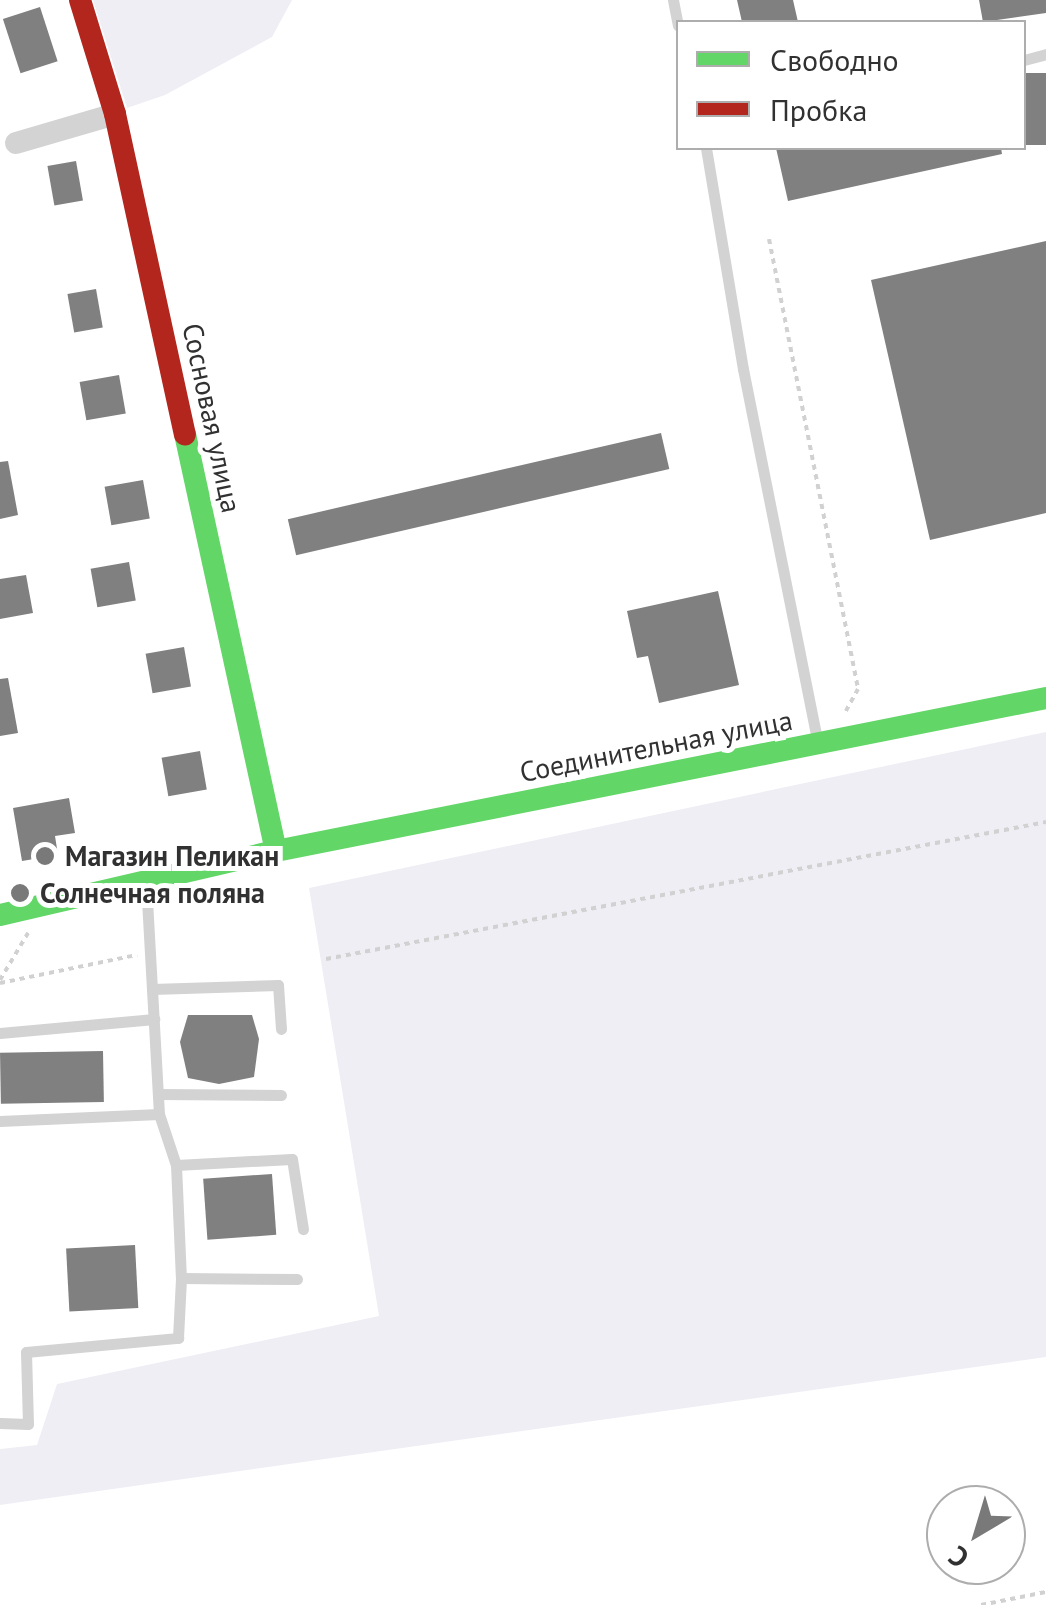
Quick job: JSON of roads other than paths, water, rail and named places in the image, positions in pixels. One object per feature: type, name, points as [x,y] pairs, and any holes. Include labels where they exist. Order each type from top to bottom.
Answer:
[{"type":"street","name":"Сосновая улица","points":[[80,0],[115,114],[276,852]]},
{"type":"street","points":[[16,143],[115,114]]},
{"type":"street","name":"Соединительная улица","points":[[0,916],[276,852],[1046,698]]},
{"type":"lane","points":[[706,150],[742,368],[818,745]]},
{"type":"lane","points":[[0,1424],[28,1424],[26,1352],[178,1338],[176,1165],[159,1114],[146,882]]},
{"type":"lane","points":[[152,989],[278,985],[281,1029]]},
{"type":"lane","points":[[0,1033],[154,1020]]},
{"type":"lane","points":[[158,1094],[282,1095]]},
{"type":"lane","points":[[0,1120],[159,1114]]},
{"type":"lane","points":[[176,1165],[292,1159],[303,1230]]},
{"type":"lane","points":[[180,1278],[297,1279]]},
{"type":"place","name":"Магазин Пеликан","points":[[45,856]]},
{"type":"place","name":"Солнечная поляна","points":[[20,893]]}]
